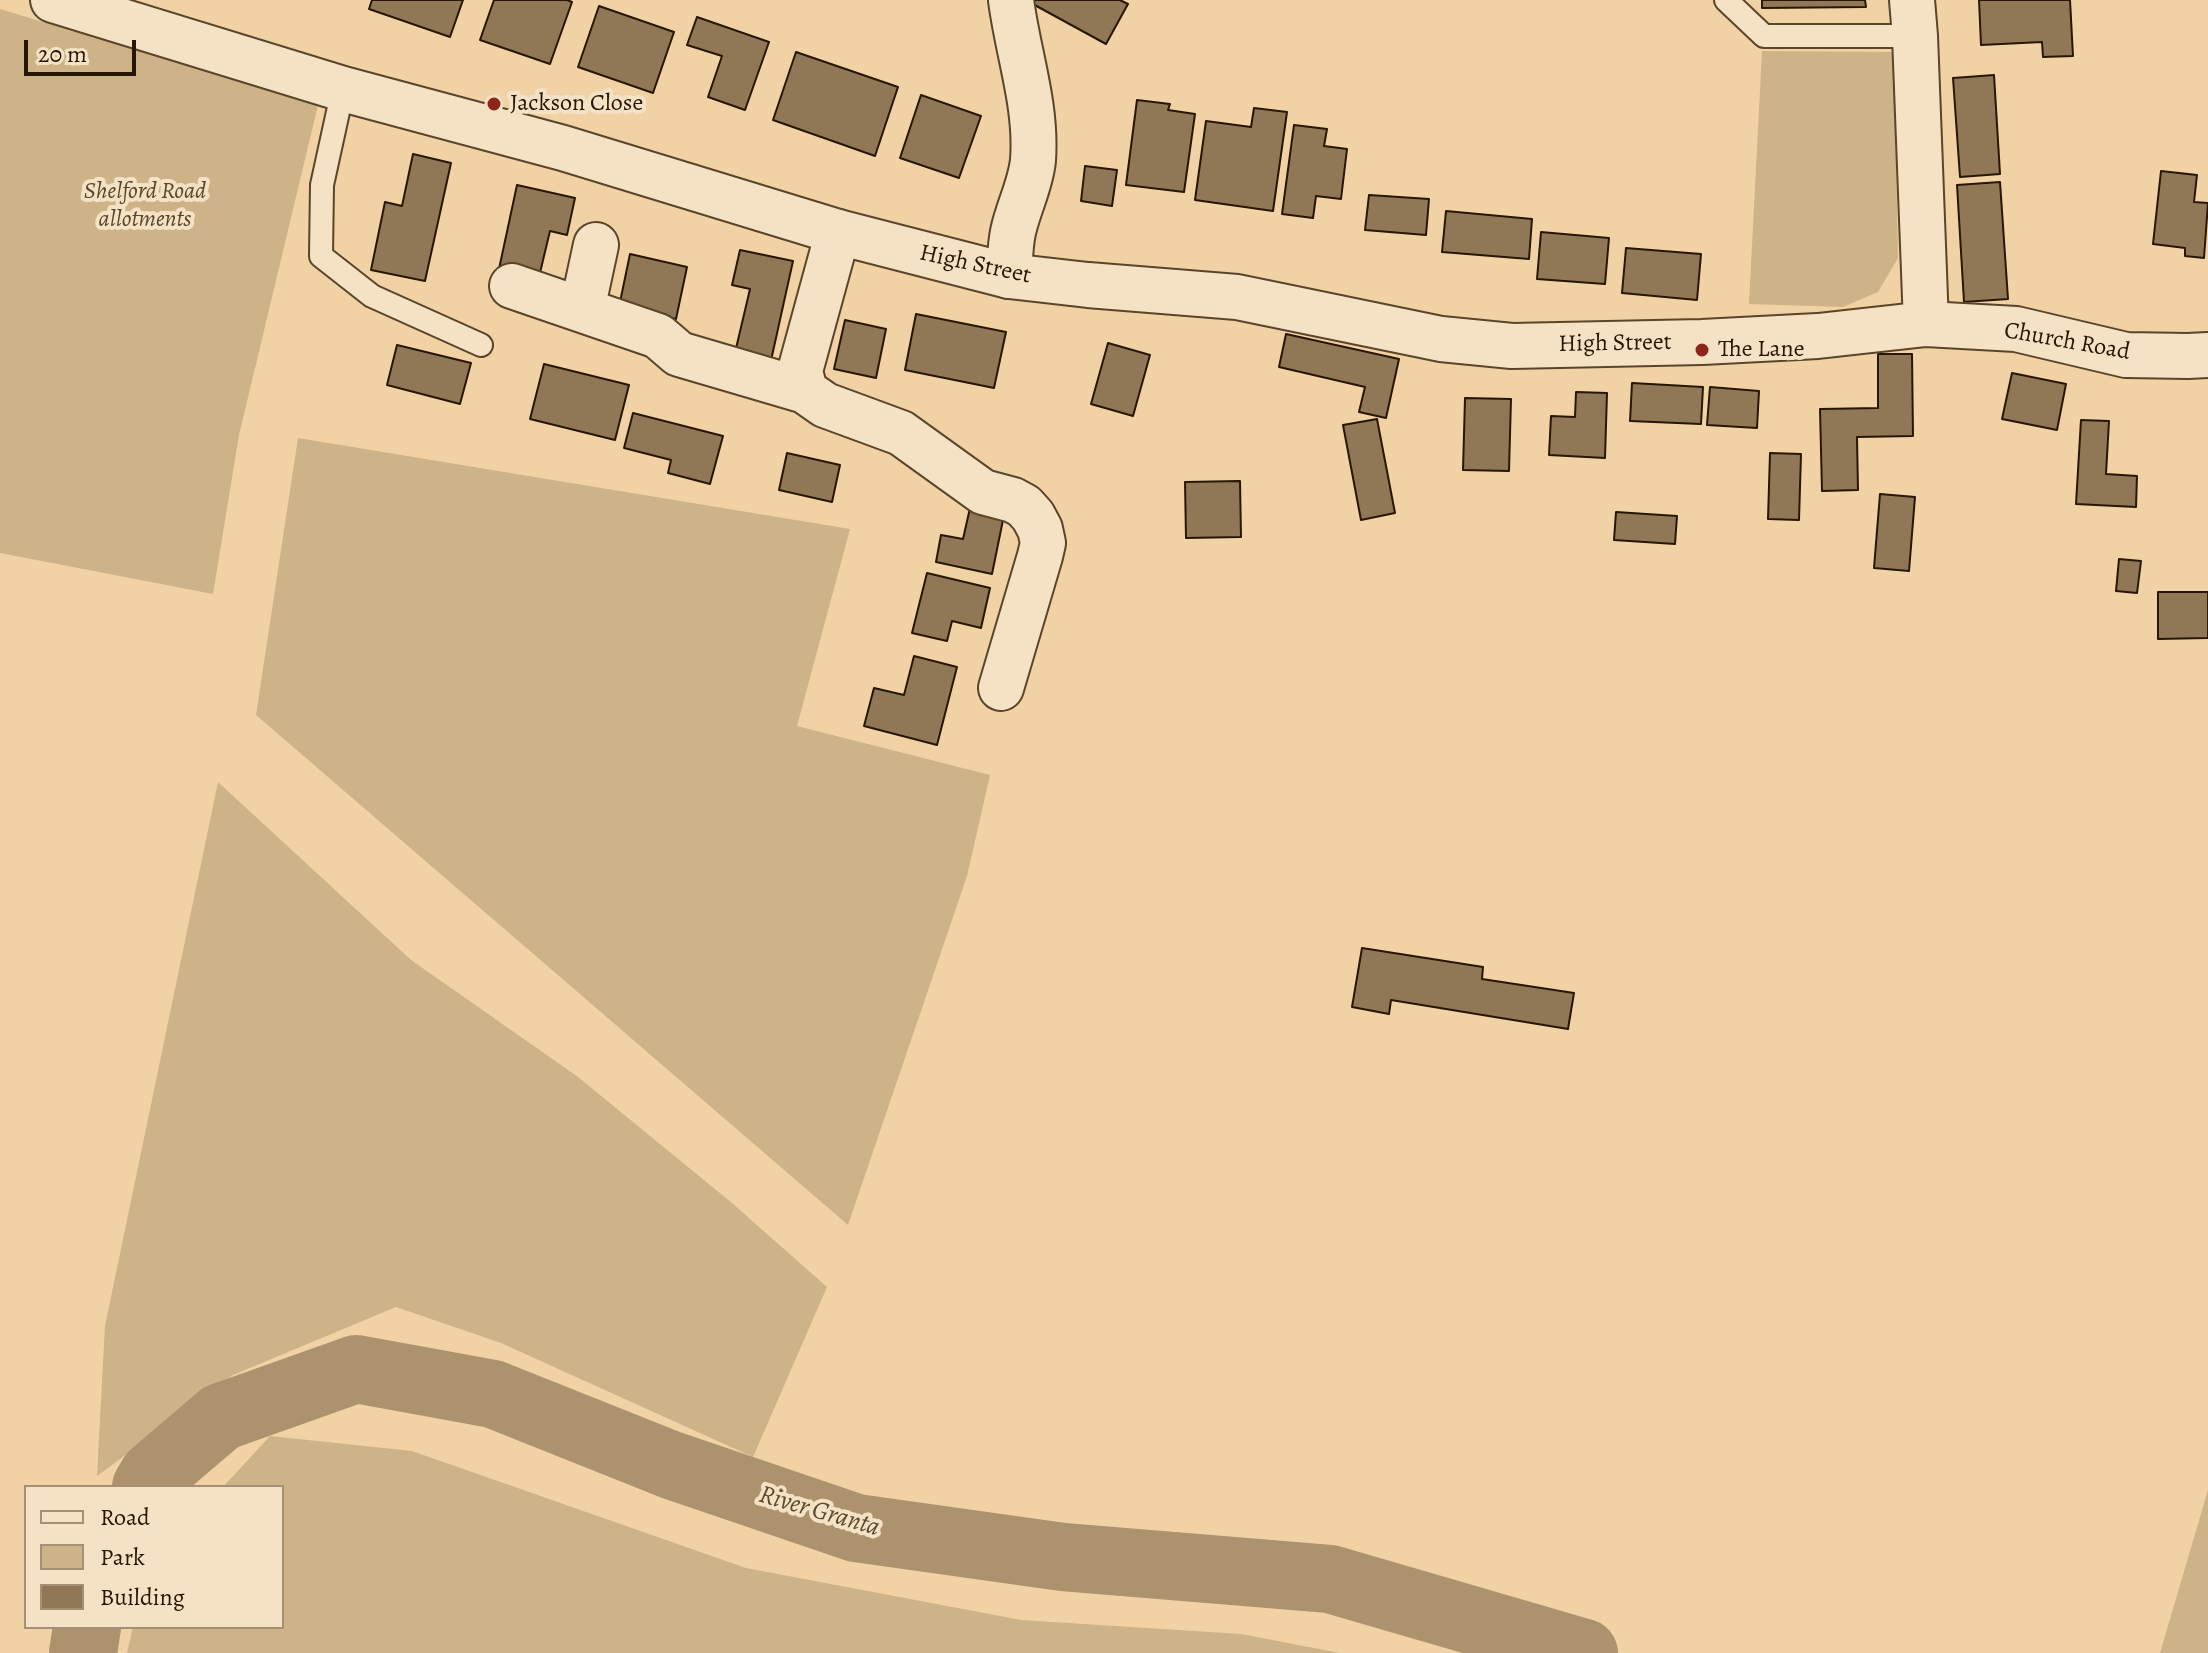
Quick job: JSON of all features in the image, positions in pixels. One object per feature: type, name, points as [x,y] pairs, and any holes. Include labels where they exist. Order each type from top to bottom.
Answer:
[{"type":"street","name":"High Street","points":[[53,0],[343,89],[563,148],[838,232],[1009,276],[1237,297],[1441,339],[1512,346],[1804,337],[1926,324]]},
{"type":"street","points":[[1009,276],[1012,234],[1033,163],[1029,88],[1015,33],[1011,0]]},
{"type":"street","points":[[1914,18],[1926,324]]},
{"type":"street","points":[[805,391],[800,371],[838,232]]},
{"type":"street","points":[[582,310],[596,245]]},
{"type":"street","points":[[512,286],[658,336],[679,354],[805,391],[825,405],[901,433],[983,492],[1024,506],[1040,529],[1043,543],[1001,688]]},
{"type":"street","name":"Church Road","points":[[1926,324],[2016,329],[2126,355],[2208,355]]},
{"type":"lane","points":[[1726,0],[1764,36],[1914,18]]},
{"type":"lane","points":[[343,89],[322,185],[321,256],[372,296],[481,345]]},
{"type":"green space","name":"Shelford Road allotments","points":[[0,9],[318,105],[239,435],[213,594],[0,553]]},
{"type":"green space","points":[[1762,51],[1894,52],[1898,258],[1878,292],[1843,307],[1749,304]]},
{"type":"green space","points":[[298,438],[850,529],[797,726],[990,775],[967,876],[848,1225],[256,715]]},
{"type":"green space","points":[[218,782],[411,960],[578,1077],[732,1203],[827,1287],[753,1457],[501,1343],[396,1307],[233,1375],[97,1476],[105,1326]]},
{"type":"green space","points":[[270,1436],[412,1451],[746,1568],[1021,1620],[1241,1634],[1340,1653],[127,1653],[133,1629],[284,1629],[284,1485],[225,1485]]},
{"type":"green space","points":[[2208,1490],[2208,1653],[2160,1653]]},
{"type":"building","points":[[372,0],[463,0],[450,37],[369,9]]},
{"type":"building","points":[[494,0],[572,2],[550,64],[480,40]]},
{"type":"building","points":[[1033,0],[1120,0],[1128,4],[1106,44],[1031,3]]},
{"type":"building","points":[[1762,0],[1865,0],[1866,7],[1762,8]]},
{"type":"building","points":[[1979,0],[2070,0],[2073,56],[2043,57],[2042,42],[1981,45]]},
{"type":"building","points":[[599,6],[674,32],[653,93],[578,67]]},
{"type":"building","points":[[697,17],[769,42],[745,110],[708,97],[722,56],[687,45]]},
{"type":"building","points":[[796,52],[898,87],[875,156],[773,120]]},
{"type":"building","points":[[1994,75],[2000,174],[1960,177],[1953,78]]},
{"type":"building","points":[[921,95],[981,116],[959,178],[900,158]]},
{"type":"building","points":[[1137,100],[1170,104],[1168,110],[1195,114],[1184,192],[1126,185]]},
{"type":"building","points":[[1254,108],[1287,112],[1273,211],[1195,200],[1206,121],[1251,127]]},
{"type":"building","points":[[1294,125],[1327,129],[1324,146],[1347,149],[1341,199],[1316,196],[1313,218],[1282,214]]},
{"type":"building","points":[[413,154],[451,163],[425,281],[371,270],[385,202],[402,206]]},
{"type":"building","points":[[1085,166],[1117,170],[1112,206],[1081,201]]},
{"type":"building","points":[[2161,171],[2197,175],[2194,202],[2208,203],[2204,258],[2185,256],[2185,248],[2153,244]]},
{"type":"building","points":[[2000,182],[2008,299],[1964,302],[1957,185]]},
{"type":"building","points":[[517,185],[575,198],[567,235],[550,231],[539,277],[499,269]]},
{"type":"building","points":[[1369,195],[1429,199],[1426,235],[1365,230]]},
{"type":"building","points":[[1446,211],[1532,219],[1529,259],[1442,252]]},
{"type":"building","points":[[1541,232],[1609,238],[1605,284],[1537,279]]},
{"type":"building","points":[[1626,248],[1701,254],[1697,300],[1622,293]]},
{"type":"building","points":[[740,250],[793,261],[770,365],[734,357],[750,289],[732,285]]},
{"type":"building","points":[[630,254],[687,267],[676,319],[619,307]]},
{"type":"building","points":[[916,314],[1006,332],[994,388],[905,370]]},
{"type":"building","points":[[845,320],[886,329],[876,378],[834,369]]},
{"type":"building","points":[[1286,334],[1399,359],[1386,418],[1359,412],[1365,387],[1279,367]]},
{"type":"building","points":[[1108,343],[1150,355],[1133,416],[1091,404]]},
{"type":"building","points":[[397,345],[471,363],[460,404],[387,385]]},
{"type":"building","points":[[1878,354],[1912,354],[1913,436],[1857,437],[1858,490],[1822,491],[1820,409],[1878,408]]},
{"type":"building","points":[[544,364],[629,385],[615,440],[530,419]]},
{"type":"building","points":[[2012,373],[2066,384],[2057,430],[2002,419]]},
{"type":"building","points":[[1632,383],[1703,387],[1701,424],[1630,421]]},
{"type":"building","points":[[1710,387],[1759,391],[1757,428],[1707,425]]},
{"type":"building","points":[[1576,392],[1607,393],[1605,458],[1549,455],[1551,416],[1575,417]]},
{"type":"building","points":[[1465,398],[1511,399],[1509,471],[1463,470]]},
{"type":"building","points":[[633,413],[723,436],[710,484],[668,473],[671,460],[624,448]]},
{"type":"building","points":[[1377,419],[1395,513],[1361,520],[1343,425]]},
{"type":"building","points":[[2081,420],[2109,421],[2106,474],[2137,476],[2136,507],[2076,504]]},
{"type":"building","points":[[787,453],[840,465],[832,502],[779,490]]},
{"type":"building","points":[[1770,453],[1801,454],[1799,520],[1768,519]]},
{"type":"building","points":[[1240,481],[1241,537],[1186,538],[1185,482]]},
{"type":"building","points":[[1880,494],[1915,497],[1909,571],[1874,568]]},
{"type":"building","points":[[970,508],[1004,515],[992,574],[936,562],[941,535],[963,539]]},
{"type":"building","points":[[1616,512],[1677,516],[1675,544],[1614,540]]},
{"type":"building","points":[[2119,559],[2141,561],[2137,593],[2116,591]]},
{"type":"building","points":[[927,573],[990,588],[981,628],[952,621],[947,641],[912,633]]},
{"type":"building","points":[[2158,592],[2208,592],[2208,638],[2158,639]]},
{"type":"building","points":[[914,656],[957,667],[937,745],[864,726],[874,688],[904,695]]},
{"type":"building","points":[[1362,948],[1483,967],[1482,979],[1574,993],[1568,1029],[1391,1000],[1389,1014],[1352,1007]]},
{"type":"waterway","name":"River Granta","points":[[147,1485],[153,1475],[221,1417],[356,1369],[493,1394],[671,1465],[856,1528],[1063,1557],[1330,1579],[1584,1653]]},
{"type":"waterway","name":"River Granta","points":[[83,1653],[87,1629]]},
{"type":"place","name":"Jackson Close","points":[[494,104]]},
{"type":"place","name":"The Lane","points":[[1702,350]]}]
